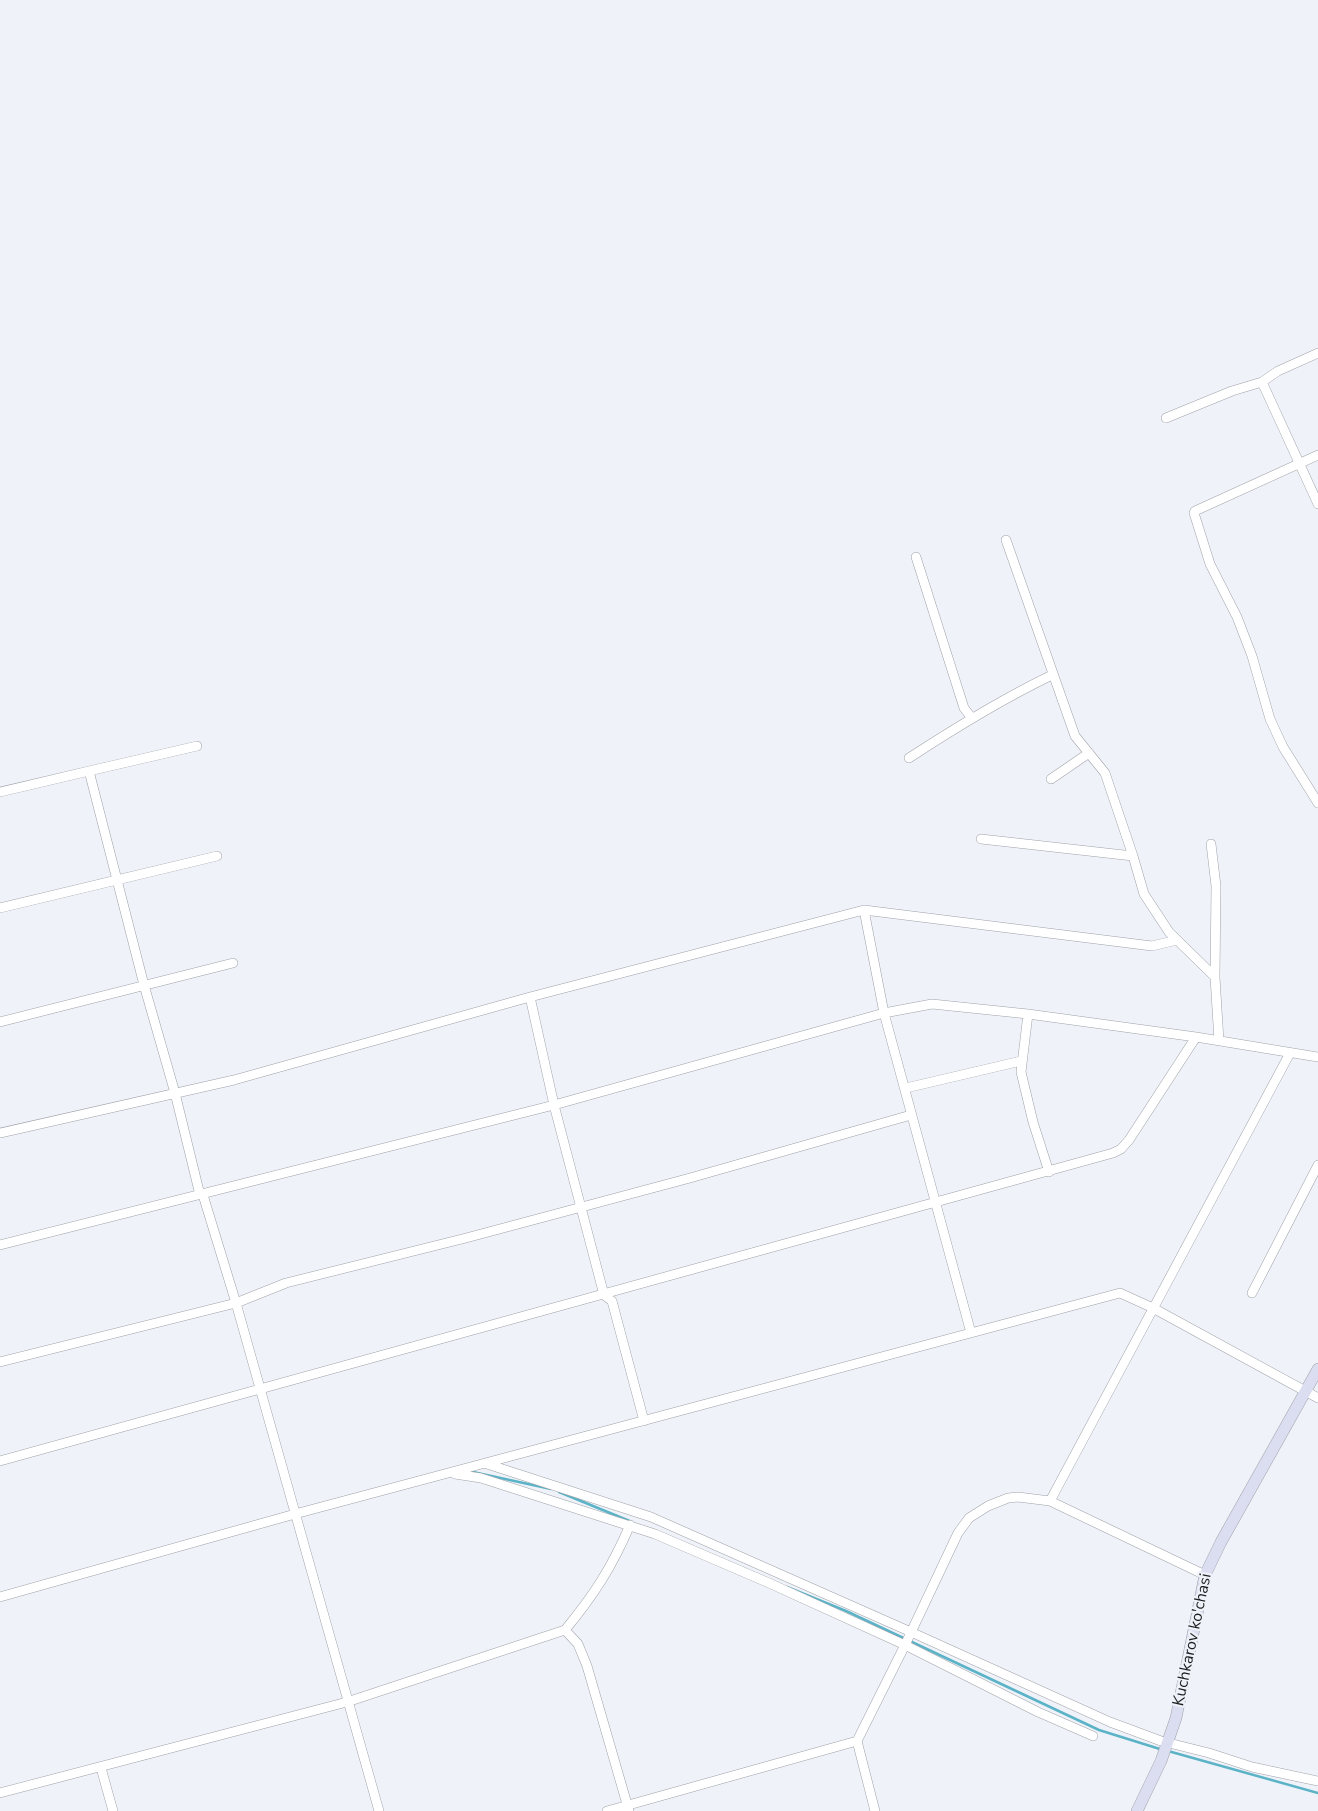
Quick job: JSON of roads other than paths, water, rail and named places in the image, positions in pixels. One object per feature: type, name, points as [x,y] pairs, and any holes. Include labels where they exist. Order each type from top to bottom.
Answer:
[{"type":"main road","name":"Kuchkarov ko'chasi","points":[[1137,1811],[1161,1762],[1168,1743],[1182,1693],[1205,1575],[1221,1542],[1318,1369]]},
{"type":"street","points":[[1166,418],[1232,391],[1262,382],[1278,371],[1318,353]]},
{"type":"street","points":[[1262,382],[1318,504]]},
{"type":"street","points":[[1318,454],[1194,513],[1210,564],[1237,617],[1252,656],[1270,719],[1283,747],[1318,803]]},
{"type":"street","points":[[1006,540],[1075,736],[1105,773],[1144,894],[1168,932],[1215,977]]},
{"type":"street","points":[[916,557],[964,708],[971,717]]},
{"type":"street","points":[[909,758],[971,717],[1052,675]]},
{"type":"street","points":[[0,792],[197,746]]},
{"type":"street","points":[[1051,779],[1089,753]]},
{"type":"street","points":[[89,770],[144,985],[175,1093],[199,1191],[203,1195],[236,1303],[379,1811]]},
{"type":"street","points":[[981,839],[1133,856]]},
{"type":"street","points":[[1211,844],[1216,886],[1215,977],[1219,1041]]},
{"type":"street","points":[[0,908],[217,856]]},
{"type":"street","points":[[0,1133],[234,1080],[530,997],[864,910],[1152,946],[1177,940]]},
{"type":"street","points":[[864,910],[884,1013],[906,1088],[911,1115],[971,1333]]},
{"type":"street","points":[[0,1022],[233,963]]},
{"type":"street","points":[[530,997],[554,1105],[604,1295],[612,1301],[644,1421]]},
{"type":"street","points":[[0,1245],[554,1105],[884,1013],[932,1004],[1028,1014],[1196,1037],[1318,1057]]},
{"type":"street","points":[[1028,1014],[1021,1072],[1026,1097],[1049,1172]]},
{"type":"street","points":[[0,1461],[1113,1153],[1121,1149],[1129,1140],[1196,1037]]},
{"type":"street","points":[[1050,1501],[1290,1053]]},
{"type":"street","points":[[906,1088],[1021,1061]]},
{"type":"street","points":[[0,1362],[236,1303],[286,1283],[466,1238],[709,1173],[911,1115]]},
{"type":"street","points":[[1252,1293],[1318,1165]]},
{"type":"street","points":[[0,1597],[295,1514],[1120,1294],[1153,1308],[1318,1398]]},
{"type":"street","points":[[486,1463],[651,1517],[1110,1722],[1161,1742],[1209,1753],[1252,1768],[1318,1781]]},
{"type":"street","points":[[450,1473],[481,1478],[654,1534],[905,1644],[1038,1712],[1094,1736]]},
{"type":"street","points":[[875,1811],[857,1741],[958,1532],[969,1518],[988,1506],[1008,1498],[1018,1497],[1050,1501],[1205,1575]]},
{"type":"street","points":[[0,1793],[347,1702],[564,1630],[589,1601],[610,1567],[630,1525]]},
{"type":"street","points":[[564,1630],[578,1644],[587,1666],[628,1808]]},
{"type":"street","points":[[607,1811],[628,1808],[857,1741]]},
{"type":"street","points":[[101,1768],[113,1811]]},
{"type":"waterway","points":[[473,1472],[551,1489]]},
{"type":"waterway","points":[[559,1492],[632,1522]]},
{"type":"waterway","points":[[787,1587],[846,1611],[1099,1730],[1163,1750]]},
{"type":"waterway","points":[[1168,1751],[1318,1793]]}]
